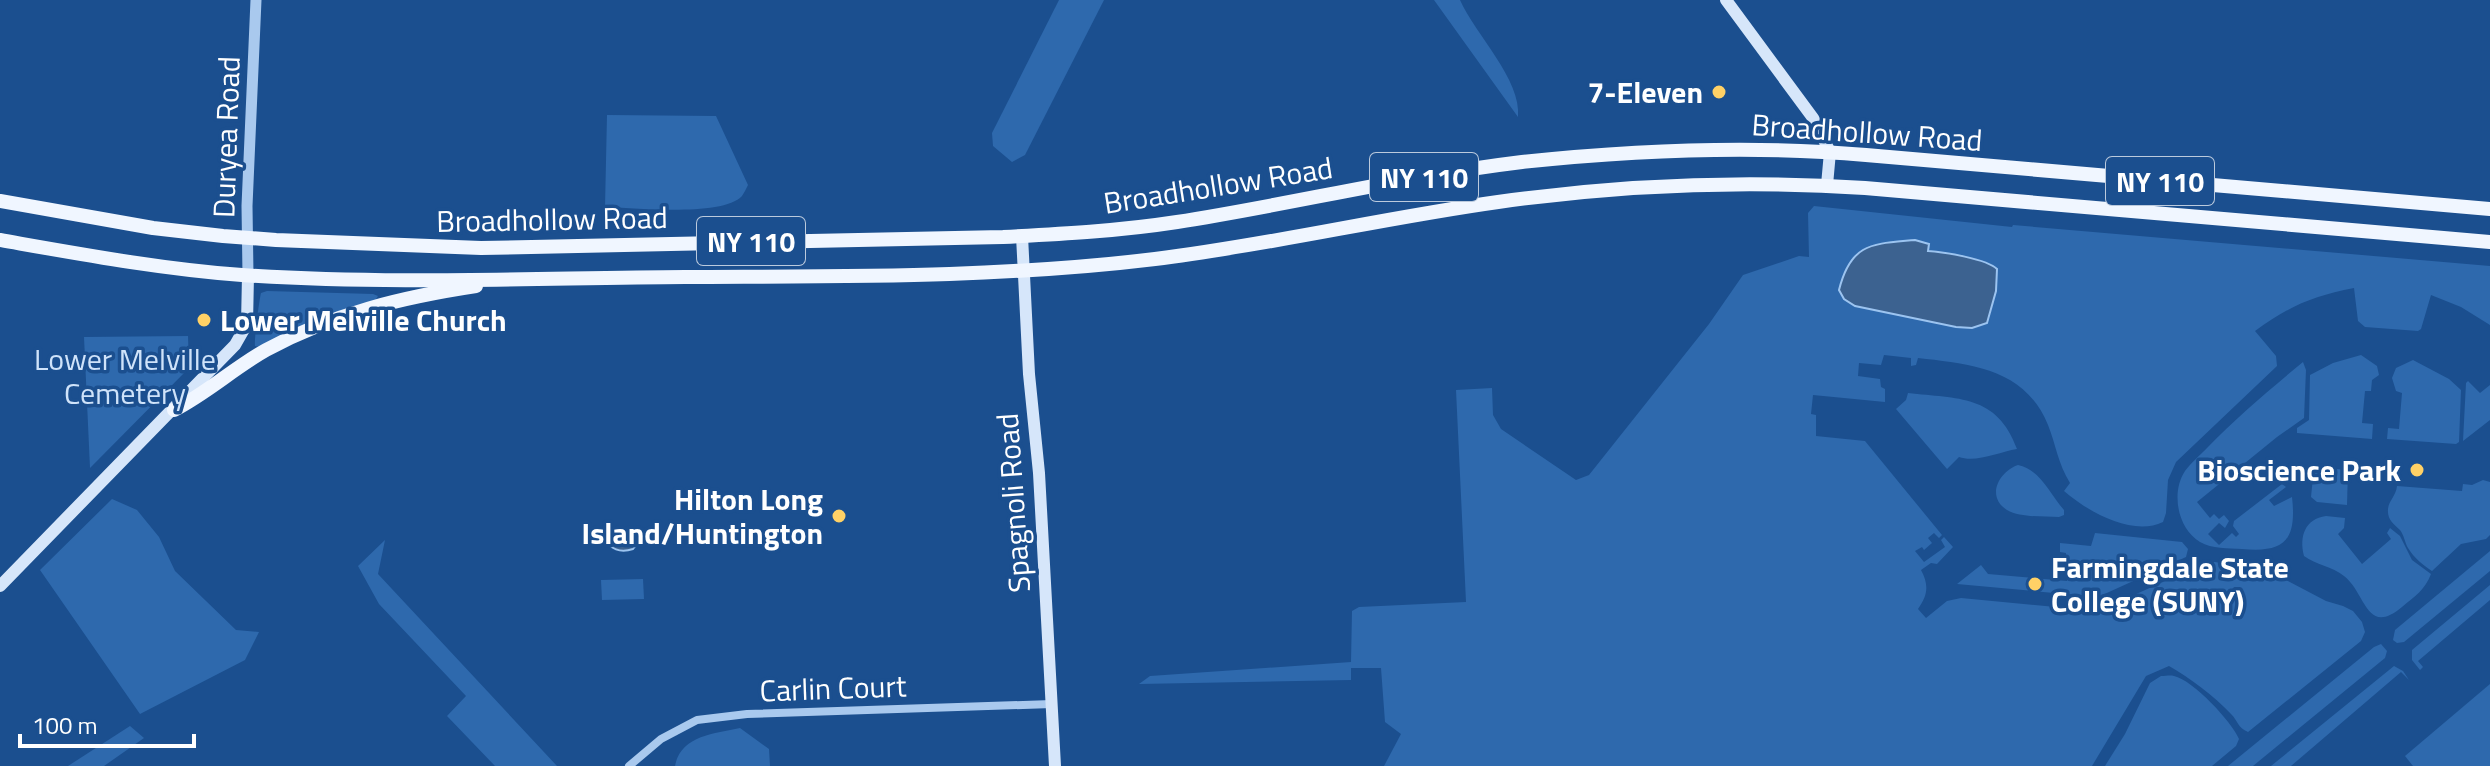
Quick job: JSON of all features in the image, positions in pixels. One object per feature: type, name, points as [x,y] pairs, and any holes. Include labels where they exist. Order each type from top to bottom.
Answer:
[{"type":"main road","points":[[1726,0],[1809,112],[1830,152],[1827,185]]},
{"type":"main road","name":"Broadhollow Road","points":[[0,201],[153,228],[248,238],[481,248],[1022,236],[1083,233],[1175,222],[1521,163],[1625,153],[1782,150],[2490,209]]},
{"type":"main road","name":"Broadhollow Road","points":[[0,240],[105,258],[248,275],[372,279],[870,276],[1023,271],[1156,259],[1413,215],[1578,192],[1667,187],[1827,185],[2490,242]]},
{"type":"main road","name":"Spagnoli Road","points":[[1022,236],[1055,766]]},
{"type":"main road","points":[[0,586],[174,410],[243,334],[247,324],[248,275]]},
{"type":"main road","points":[[174,410],[197,398],[269,348],[329,321],[401,298],[523,279]]},
{"type":"street","name":"Duryea Road","points":[[248,275],[256,0]]},
{"type":"street","name":"Carlin Court","points":[[629,766],[661,739],[697,720],[747,714],[1052,704]]},
{"type":"green space","points":[[1059,0],[1104,0],[1025,155],[1012,162],[993,146],[992,133]]},
{"type":"green space","points":[[1434,0],[1460,0],[1513,88],[1518,117]]},
{"type":"green space","points":[[607,115],[716,116],[748,185],[744,194],[732,203],[698,209],[605,207]]},
{"type":"green space","name":"Farmingdale State College (SUNY)","points":[[1814,206],[2012,227],[2490,266],[2490,325],[2461,307],[2431,295],[2418,331],[2365,327],[2358,321],[2354,288],[2302,303],[2255,331],[2276,356],[2277,366],[2176,462],[2168,480],[2163,522],[2151,526],[2110,520],[2064,491],[2070,483],[2038,406],[2025,391],[1994,372],[1918,358],[1916,365],[1911,366],[1911,358],[1884,355],[1881,365],[1859,363],[1858,376],[1880,379],[1881,387],[1885,389],[1885,402],[1813,395],[1811,414],[1816,415],[1816,436],[1865,441],[1942,535],[1939,538],[1934,533],[1928,538],[1932,543],[1924,550],[1922,547],[1915,551],[1924,562],[1945,547],[1941,540],[1944,537],[1953,547],[1937,564],[1931,563],[1921,570],[1926,590],[1918,609],[1926,618],[1947,601],[1961,598],[2103,609],[2205,563],[2215,562],[2271,572],[2326,601],[2353,611],[2365,632],[2361,641],[2248,732],[2209,694],[2169,666],[2146,676],[2092,766],[1384,766],[1401,734],[1385,722],[1381,668],[1351,668],[1351,680],[1139,684],[1150,676],[1351,662],[1352,611],[1359,607],[1466,602],[1456,390],[1492,388],[1493,415],[1501,429],[1576,480],[1589,475],[1709,324],[1743,275],[1799,256],[1809,257],[1808,213]],"holes":[[[1928,251],[1992,265],[1996,291],[1989,319],[1972,328],[1919,317]]]},
{"type":"green space","points":[[261,293],[378,296],[375,301],[260,347],[255,346],[257,320]]},
{"type":"green space","name":"Lower Melville Cemetery","points":[[188,336],[189,368],[90,468],[84,337]]},
{"type":"green space","points":[[2361,355],[2377,366],[2379,375],[2372,380],[2371,391],[2365,391],[2362,423],[2373,424],[2372,439],[2297,433],[2297,428],[2309,420],[2310,375],[2333,363]]},
{"type":"green space","points":[[2413,360],[2449,379],[2461,390],[2459,442],[2456,444],[2387,439],[2388,428],[2399,429],[2402,393],[2396,391],[2392,378],[2396,368]]},
{"type":"green space","points":[[2303,362],[2306,370],[2304,418],[2197,502],[2210,518],[2214,514],[2219,519],[2224,515],[2229,521],[2225,528],[2219,523],[2208,534],[2219,545],[2232,533],[2236,537],[2239,534],[2233,526],[2234,521],[2282,484],[2286,487],[2269,500],[2274,506],[2292,497],[2292,524],[2285,541],[2278,546],[2256,550],[2220,548],[2200,542],[2181,519],[2178,489],[2185,471],[2242,415]]},
{"type":"green space","points":[[2468,381],[2480,393],[2490,385],[2490,420],[2463,441],[2466,383]]},
{"type":"green space","points":[[1908,393],[1959,399],[1987,409],[2009,431],[2017,449],[1980,458],[1959,457],[1947,469],[1896,409],[1906,400]]},
{"type":"green space","points":[[2018,465],[2039,477],[2064,510],[2064,515],[2013,513],[2000,504],[1996,491],[1998,484],[2011,468]]},
{"type":"green space","points":[[2314,467],[2348,470],[2347,505],[2317,502],[2311,497]]},
{"type":"green space","points":[[2483,480],[2490,482],[2490,535],[2486,539],[2461,544],[2432,571],[2413,555],[2401,532],[2391,521],[2389,506],[2397,486],[2462,491],[2463,484],[2472,485]]},
{"type":"green space","points":[[112,499],[137,510],[159,537],[175,571],[236,630],[259,632],[245,660],[140,714],[40,570]]},
{"type":"green space","points":[[2326,516],[2345,518],[2344,528],[2338,534],[2362,564],[2391,539],[2387,533],[2390,528],[2400,536],[2412,560],[2431,574],[2426,584],[2390,615],[2374,615],[2344,576],[2304,556],[2302,542],[2305,530],[2313,521]]},
{"type":"green space","points":[[2095,533],[2182,542],[2188,549],[2186,557],[2098,597],[1957,584],[1981,565],[1988,574],[2067,581],[2069,561],[2066,560],[2066,553],[2060,552],[2060,543],[2091,546]]},
{"type":"green space","points":[[385,540],[378,574],[557,766],[495,766],[447,716],[466,696],[379,604],[358,566]]},
{"type":"green space","points":[[2490,551],[2490,571],[2404,642],[2393,640],[2395,630]]},
{"type":"green space","points":[[643,579],[644,599],[602,600],[601,580]]},
{"type":"green space","points":[[2490,585],[2490,600],[2418,661],[2423,667],[2420,670],[2412,660],[2412,650]]},
{"type":"green space","points":[[2381,644],[2387,651],[2385,658],[2253,766],[2228,766],[2374,647]]},
{"type":"green space","points":[[2394,666],[2403,671],[2409,680],[2401,672],[2291,766],[2271,766]]},
{"type":"green space","points":[[2161,676],[2182,679],[2201,693],[2235,732],[2239,739],[2236,746],[2212,766],[2105,766],[2150,683]]},
{"type":"green space","points":[[2490,684],[2490,766],[2413,766],[2405,756]]},
{"type":"green space","points":[[130,726],[144,738],[104,766],[68,766]]},
{"type":"green space","points":[[740,728],[769,749],[770,766],[675,766],[678,756],[691,742],[710,734]]},
{"type":"shaded area","points":[[1915,240],[1929,244],[1928,251],[1975,259],[1997,269],[1996,291],[1987,323],[1972,328],[1956,327],[1855,306],[1844,299],[1839,290],[1850,262],[1857,254],[1876,245]]},
{"type":"shaded area","points":[[612,530],[622,536],[633,535],[636,545],[633,549],[624,551],[612,548],[605,537]]},
{"type":"place","name":"7-Eleven","points":[[1719,92]]},
{"type":"place","name":"Lower Melville Church","points":[[204,320]]},
{"type":"place","name":"Bioscience Park","points":[[2417,470]]},
{"type":"place","name":"Hilton Long Island/Huntington","points":[[839,516]]},
{"type":"place","name":"Farmingdale State College (SUNY)","points":[[2035,584]]}]
